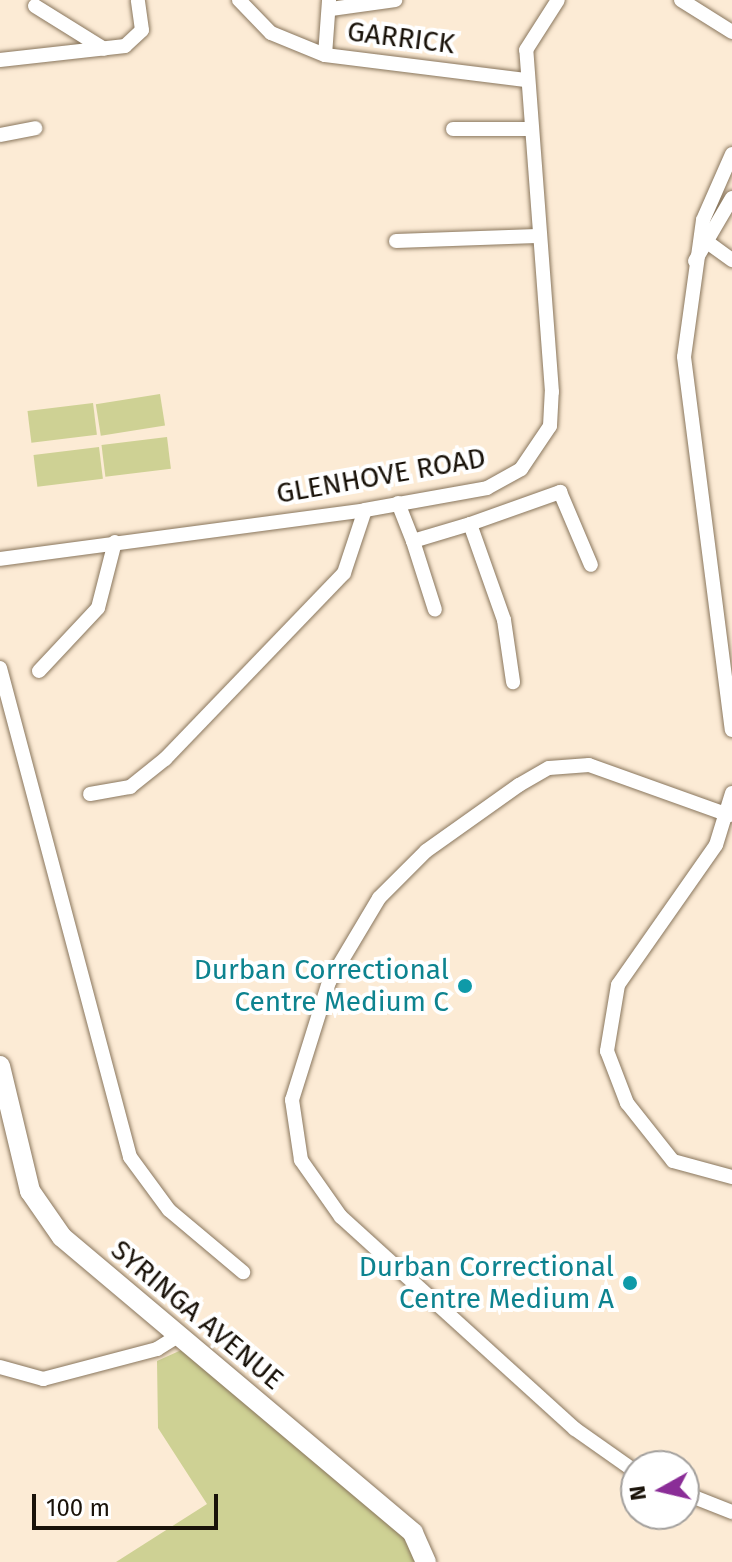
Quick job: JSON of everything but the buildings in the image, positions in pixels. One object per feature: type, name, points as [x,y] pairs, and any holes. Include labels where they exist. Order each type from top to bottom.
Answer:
[{"type":"street","points":[[0,60],[104,49],[137,38],[144,20],[138,0]]},
{"type":"street","points":[[239,0],[271,33],[325,55]]},
{"type":"street","points":[[330,5],[395,0]]},
{"type":"street","name":"GLENHOVE ROAD","points":[[0,559],[365,510],[487,488],[536,453],[550,426],[552,392],[528,129],[526,50],[558,0]]},
{"type":"street","points":[[681,0],[732,32]]},
{"type":"street","name":"GARRICK","points":[[330,5],[325,55],[525,80]]},
{"type":"street","points":[[35,6],[104,49]]},
{"type":"street","points":[[0,135],[35,128]]},
{"type":"street","points":[[453,129],[528,129]]},
{"type":"street","points":[[705,240],[732,154]]},
{"type":"street","points":[[732,198],[695,261],[684,357],[732,730]]},
{"type":"street","points":[[396,241],[537,236]]},
{"type":"street","points":[[705,240],[732,260]]},
{"type":"street","points":[[413,541],[560,492],[591,565]]},
{"type":"street","points":[[398,503],[435,610]]},
{"type":"street","points":[[90,794],[130,787],[176,748],[344,573],[365,510]]},
{"type":"street","points":[[470,524],[504,620],[513,682]]},
{"type":"street","points":[[39,671],[98,608],[115,542]]},
{"type":"street","points":[[0,668],[130,1157],[169,1210],[243,1272]]},
{"type":"street","points":[[620,1461],[575,1429],[341,1217],[301,1160],[292,1100],[329,982],[379,898],[426,851],[519,785],[549,768],[589,765],[729,815]]},
{"type":"street","points":[[732,793],[729,815],[716,845],[618,985],[607,1051],[627,1103],[673,1161],[732,1177]]},
{"type":"street","name":"SYRINGA AVENUE","points":[[0,1066],[24,1173],[41,1211],[178,1336],[413,1533],[426,1562]]},
{"type":"street","points":[[0,1367],[43,1379],[157,1349],[178,1336]]},
{"type":"street","points":[[700,1499],[732,1512]]},
{"type":"green space","points":[[160,394],[165,426],[101,436],[96,404]]},
{"type":"green space","points":[[93,403],[97,435],[31,443],[27,411]]},
{"type":"green space","points":[[167,437],[171,469],[105,477],[101,445]]},
{"type":"green space","points":[[99,447],[103,479],[37,487],[33,455]]},
{"type":"green space","points":[[188,1347],[413,1534],[426,1562],[116,1562],[207,1504],[158,1428],[157,1361]]},
{"type":"place","name":"Durban Correctional Centre Medium C","points":[[465,986]]},
{"type":"place","name":"Durban Correctional Centre Medium A","points":[[630,1283]]}]
